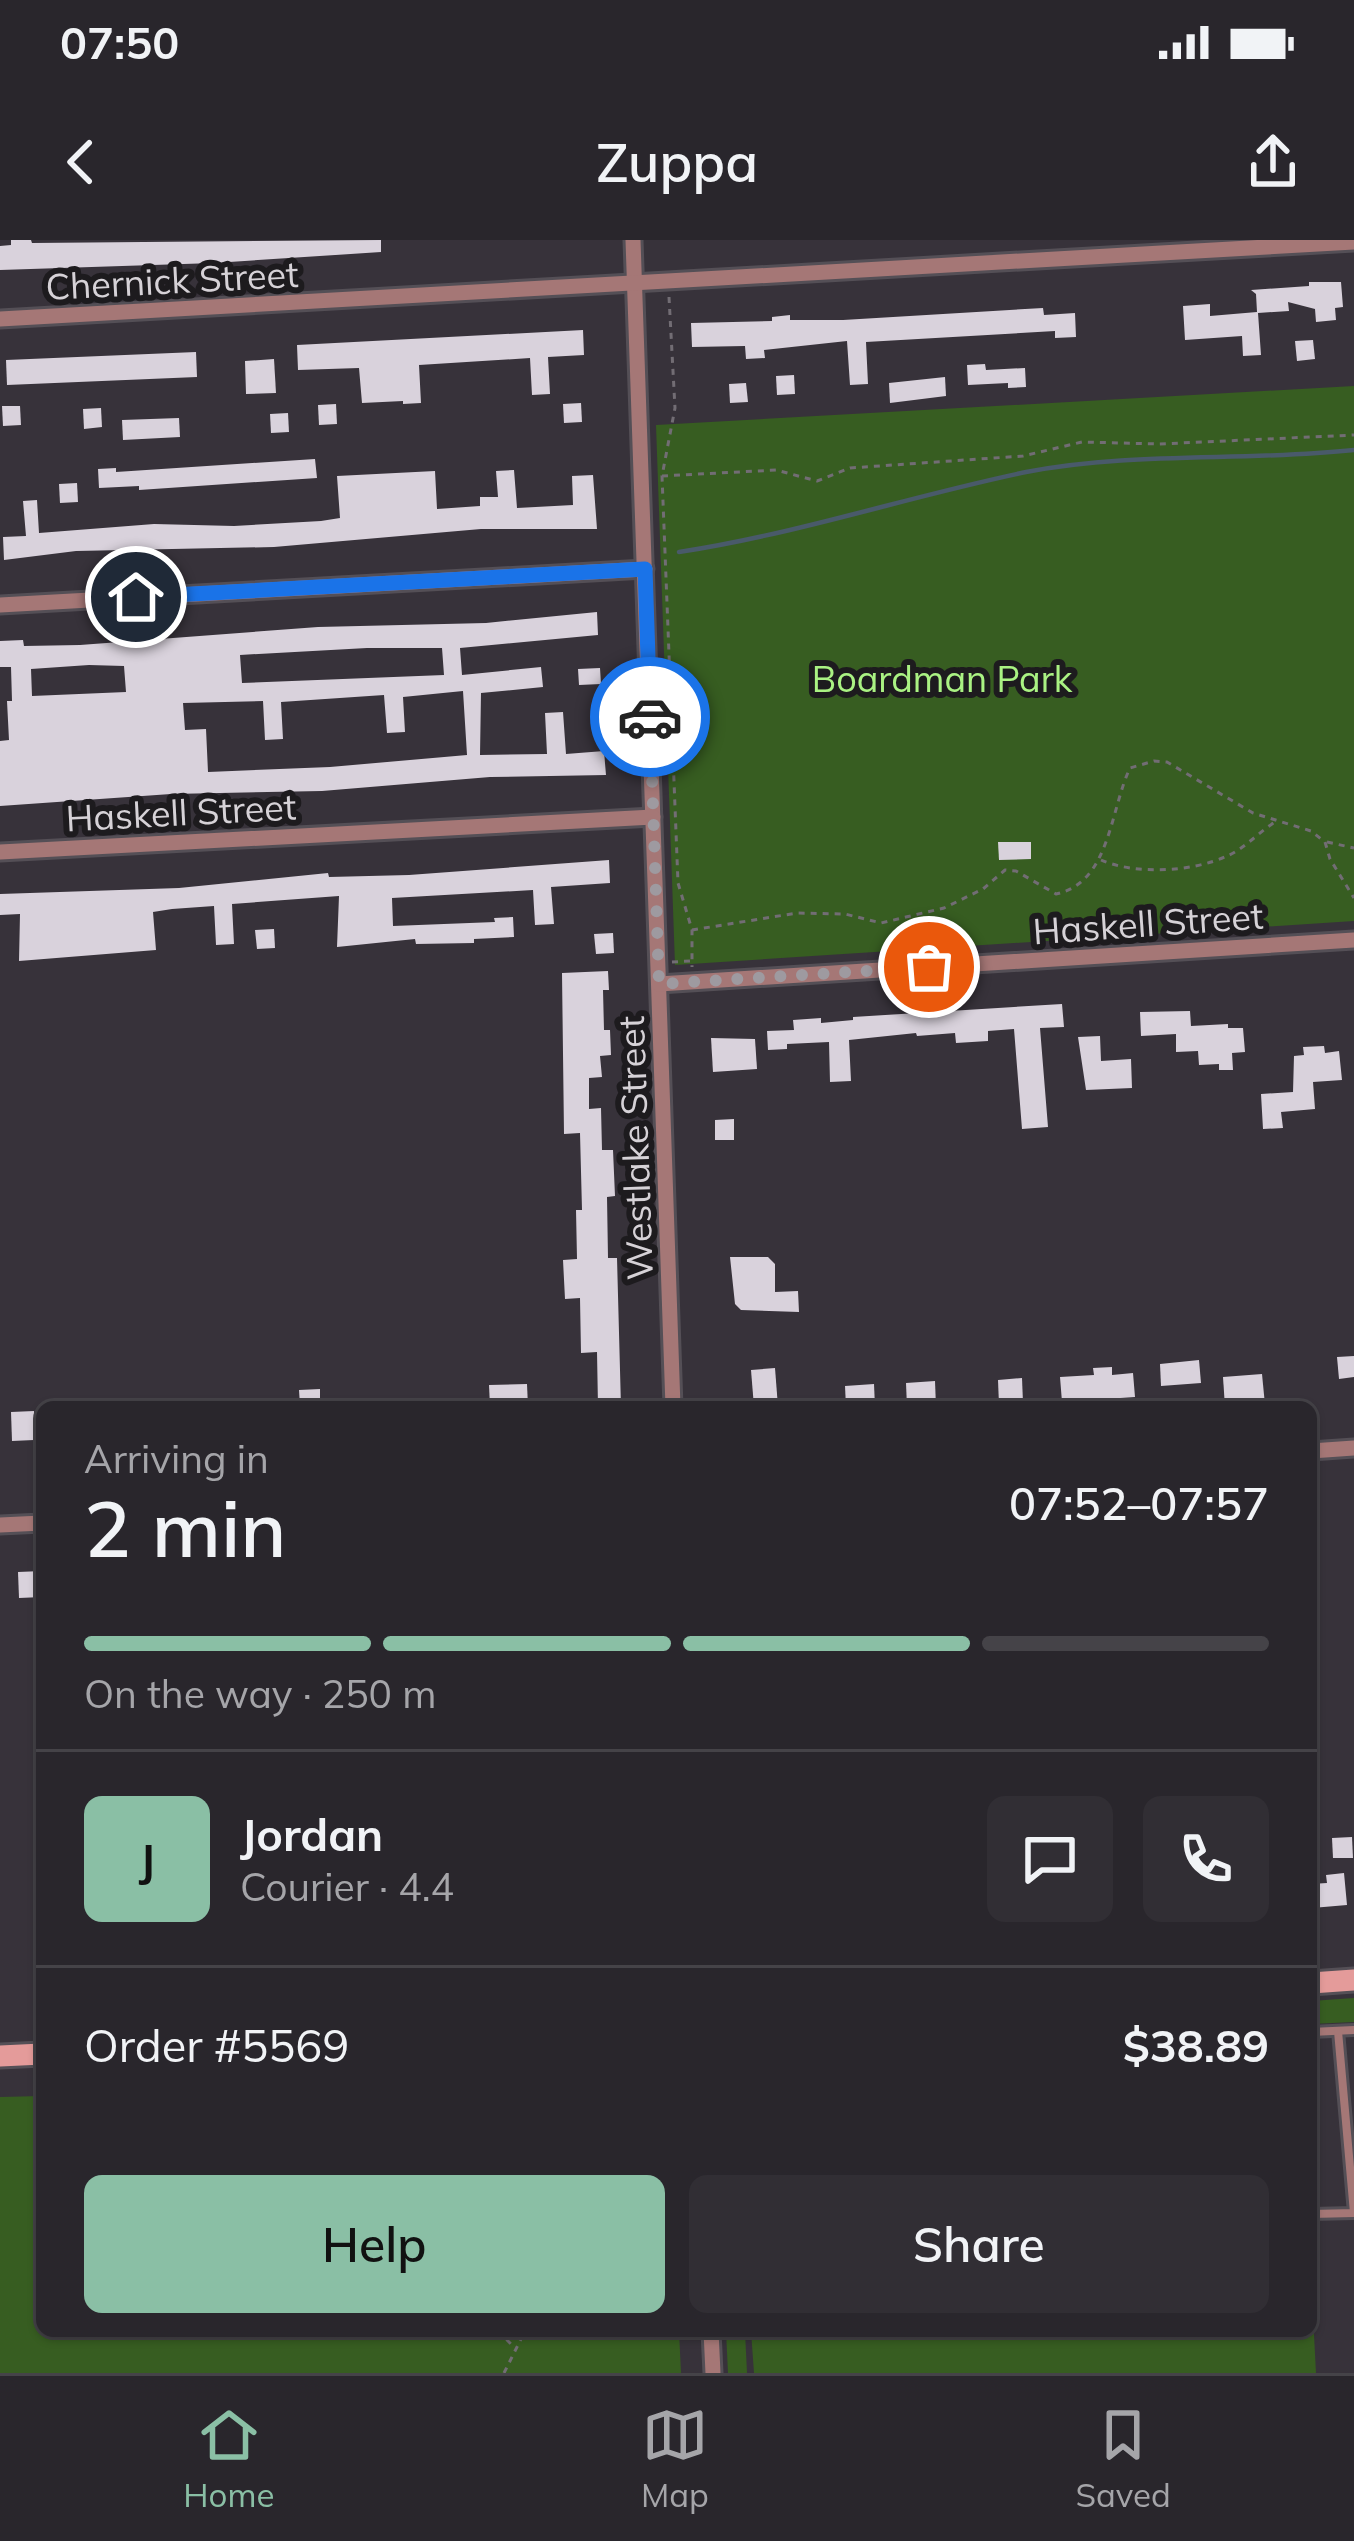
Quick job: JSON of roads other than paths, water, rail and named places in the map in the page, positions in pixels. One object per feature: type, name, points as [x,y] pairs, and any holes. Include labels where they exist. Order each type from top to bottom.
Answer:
[{"type":"street","name":"Westlake Street","points":[[633,240],[673,1401]]},
{"type":"street","name":"Chernick Street","points":[[0,319],[1354,242]]},
{"type":"street","points":[[0,605],[645,569]]},
{"type":"street","name":"Haskell Street","points":[[0,852],[653,817]]},
{"type":"street","name":"Haskell Street","points":[[659,984],[1354,940]]},
{"type":"street","points":[[1317,1451],[1354,1448]]},
{"type":"street","points":[[0,1525],[36,1523]]},
{"type":"street","points":[[1317,1983],[1354,1980]]},
{"type":"street","points":[[0,2056],[36,2054]]},
{"type":"street","points":[[711,2337],[713,2373]]},
{"type":"lane","points":[[1317,2032],[1354,2030]]},
{"type":"lane","points":[[1317,2214],[1354,2213],[1338,2031]]},
{"type":"waterway","points":[[679,552],[1026,472],[1149,459],[1354,450]]},
{"type":"park label","name":"Boardman Park","points":[[942,678]]}]
